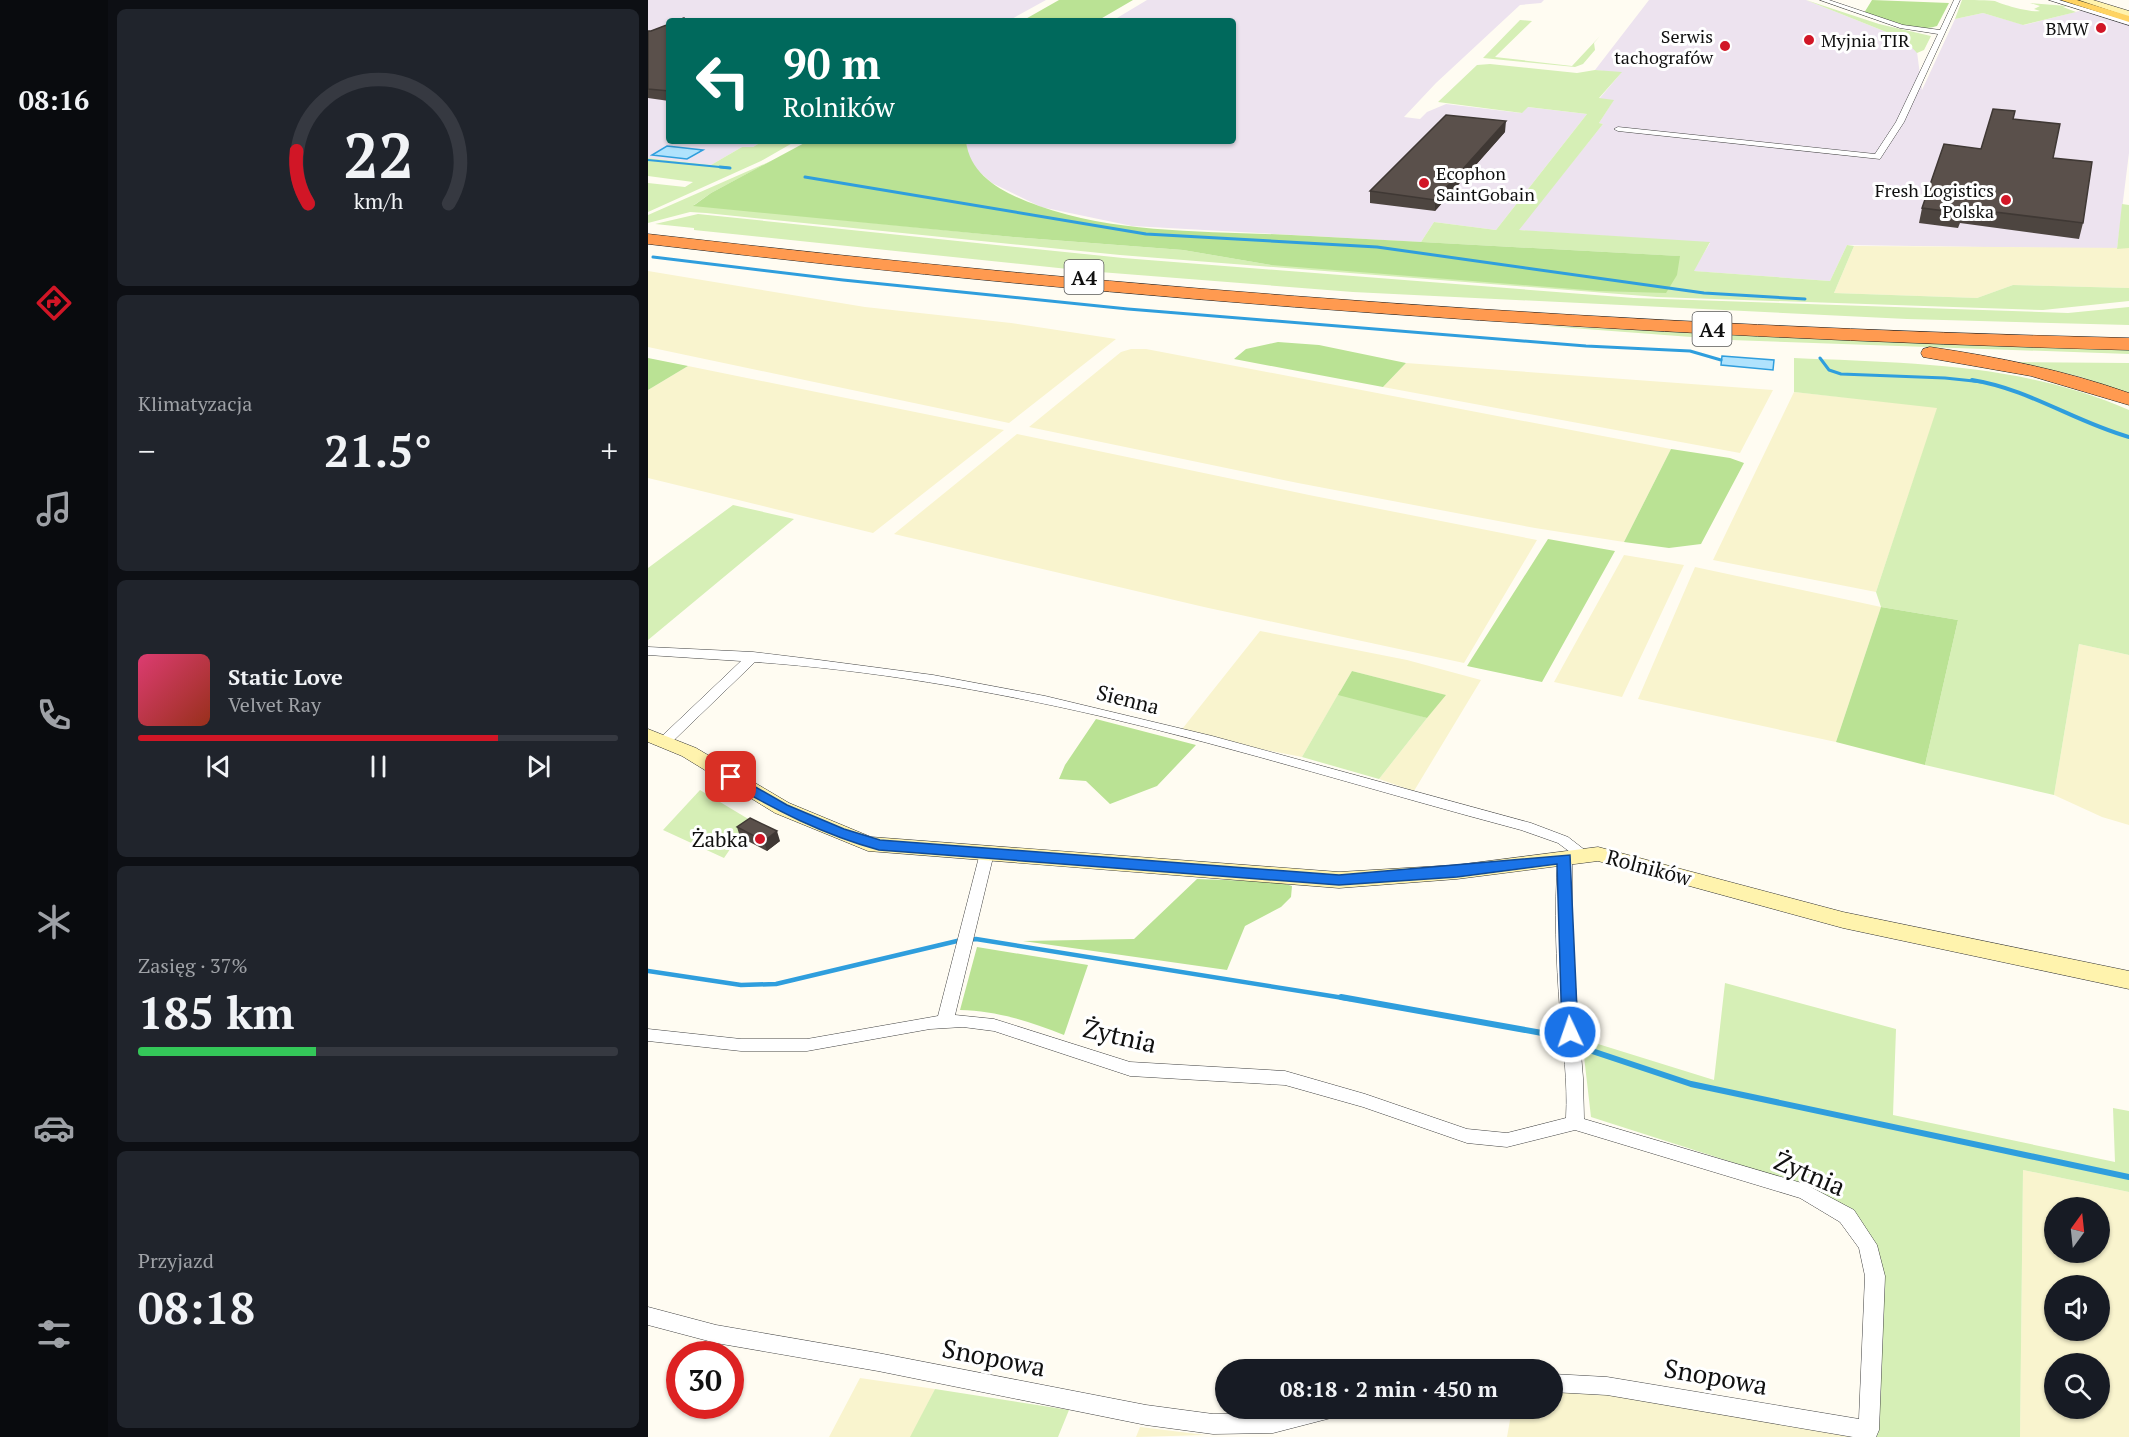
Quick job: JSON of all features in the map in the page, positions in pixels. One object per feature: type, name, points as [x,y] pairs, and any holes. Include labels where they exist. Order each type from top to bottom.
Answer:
[{"type":"highway","name":"A4","points":[[652,237],[682,235],[990,268],[1320,297],[1627,316],[1936,330],[2129,335]]},
{"type":"highway","name":"A4","points":[[652,237],[959,274],[1296,304],[1689,328],[2129,344]]},
{"type":"highway","points":[[1296,304],[1361,314],[1616,336],[1753,345],[2129,357]]},
{"type":"highway","points":[[1936,330],[2129,330]]},
{"type":"highway","points":[[1918,351],[1999,363],[2055,375],[2129,399]]},
{"type":"main road","points":[[2066,0],[2129,17]]},
{"type":"main road","points":[[2113,0],[2129,5]]},
{"type":"street","points":[[1823,0],[1902,27],[1940,32]]},
{"type":"street","points":[[1618,129],[1877,157],[1900,122],[1940,32],[1957,0]]},
{"type":"street","points":[[2052,0],[2129,17]]},
{"type":"street","points":[[2085,0],[2129,17]]},
{"type":"street","points":[[2095,0],[2129,17]]},
{"type":"street","name":"Sienna","points":[[648,651],[746,656],[969,685],[1101,712],[1526,826],[1570,850]]},
{"type":"street","points":[[657,737],[746,656]]},
{"type":"street","name":"Rolników","points":[[657,737],[782,808],[868,844],[1339,880],[1448,873],[1570,850],[1614,856],[1843,920],[2129,980]]},
{"type":"street","points":[[1570,850],[1569,1008],[1577,1090],[1575,1124]]},
{"type":"street","points":[[945,1022],[987,853]]},
{"type":"street","name":"Żytnia","points":[[648,1035],[741,1045],[807,1045],[945,1022],[994,1025],[1130,1069],[1285,1078],[1365,1101],[1467,1136],[1507,1140],[1575,1124],[1805,1192],[1847,1216],[1868,1245],[1875,1276],[1869,1430]]},
{"type":"street","name":"Snopowa","points":[[648,1316],[716,1334],[878,1362],[1180,1420],[1213,1424],[1273,1423],[1288,1419]]},
{"type":"street","name":"Snopowa","points":[[1563,1384],[1606,1386],[1869,1430]]},
{"type":"shaded area","points":[[648,0],[1046,0],[1013,18],[666,18],[666,144],[758,144],[753,147],[742,147],[711,165],[648,158]]},
{"type":"shaded area","points":[[1147,0],[1544,0],[1541,3],[1520,5],[1436,83],[1404,117],[1420,119],[1427,112],[1446,104],[1521,113],[1527,107],[1587,114],[1496,230],[1434,222],[1421,242],[1132,226],[1041,207],[992,183],[975,168],[967,152],[966,144],[1236,144],[1236,18],[1117,18]]},
{"type":"shaded area","points":[[1649,0],[1806,0],[1904,39],[1917,52],[1922,90],[1955,19],[1983,13],[2024,25],[2083,10],[2129,24],[2129,153],[2117,249],[1847,245],[1830,281],[1693,271],[1710,243],[1518,230],[1603,124],[1599,123],[1613,101],[1599,99],[1621,73],[1595,70]]},
{"type":"shaded area","points":[[1854,246],[2129,248],[2129,288],[2013,285],[1977,298],[1834,293]]},
{"type":"shaded area","points":[[648,271],[865,307],[1011,323],[1116,339],[1009,423],[648,347]]},
{"type":"shaded area","points":[[1146,349],[1671,449],[1624,542],[1535,528],[1298,483],[1029,427],[1121,352]]},
{"type":"shaded area","points":[[1406,363],[1773,390],[1740,453],[1383,387]]},
{"type":"shaded area","points":[[688,366],[1004,430],[873,533],[648,478],[648,390]]},
{"type":"shaded area","points":[[1794,392],[1938,407],[1876,592],[1713,560]]},
{"type":"shaded area","points":[[1017,434],[1537,540],[1464,663],[1204,607],[894,534]]},
{"type":"shaded area","points":[[1624,555],[1684,565],[1622,697],[1554,682]]},
{"type":"shaded area","points":[[1695,567],[1881,607],[1836,742],[1638,699]]},
{"type":"shaded area","points":[[1260,631],[1407,660],[1481,680],[1414,791],[1379,779],[1445,695],[1352,671],[1302,757],[1179,733]]},
{"type":"shaded area","points":[[2079,644],[2129,655],[2129,825],[2102,817],[2054,795]]},
{"type":"shaded area","points":[[2023,1170],[2129,1192],[2129,1437],[2020,1437]]},
{"type":"shaded area","points":[[860,1378],[935,1389],[911,1437],[829,1437]]},
{"type":"shaded area","points":[[1563,1391],[1629,1395],[1864,1437],[1507,1437],[1510,1419],[1563,1419]]},
{"type":"shaded area","points":[[1140,1427],[1206,1435],[1136,1437]]},
{"type":"green space","points":[[1059,0],[1133,0],[1102,18],[1027,18]]},
{"type":"green space","points":[[1806,0],[1879,24],[1931,36],[1924,50],[1917,53],[1904,39]]},
{"type":"green space","points":[[1872,0],[1949,3],[1937,26],[1919,28],[1900,25],[1864,13]]},
{"type":"green space","points":[[1962,0],[1995,1],[2016,8],[2036,11],[2040,11],[2034,9],[2040,6],[2030,3],[2067,6],[2063,7],[2076,12],[2023,25],[1983,13],[1955,19]]},
{"type":"green space","points":[[1520,20],[1532,21],[1495,57],[1572,66],[1600,36],[1594,43],[1595,50],[1583,64],[1575,67],[1483,58]]},
{"type":"green space","points":[[1490,64],[1577,73],[1595,70],[1622,72],[1599,98],[1614,100],[1599,123],[1603,124],[1519,230],[1710,242],[1694,271],[1830,281],[1847,245],[1854,246],[1834,293],[1977,298],[2013,285],[2129,288],[2129,301],[2043,310],[1657,297],[1120,255],[706,213],[690,212],[648,223],[648,215],[771,161],[711,193],[694,205],[1013,237],[1183,250],[1271,265],[1679,256],[1421,242],[1434,222],[1496,230],[1587,114],[1528,107],[1522,113],[1438,102],[1477,65]]},
{"type":"green space","points":[[758,144],[791,144],[761,161],[648,212],[648,183],[685,187],[693,182],[648,176],[648,158],[711,165],[742,147],[753,147]]},
{"type":"green space","points":[[802,144],[967,144],[975,165],[983,175],[1003,190],[1039,206],[1100,222],[1164,230],[1680,256],[1677,275],[1666,293],[1599,291],[1271,265],[1183,250],[1013,237],[693,206],[711,193]]},
{"type":"green space","points":[[2122,204],[2129,205],[2129,248],[2117,249]]},
{"type":"green space","points":[[698,214],[1123,258],[1634,298],[2068,313],[2129,307],[2129,325],[1907,319],[1353,292],[1087,271],[655,224]]},
{"type":"green space","points":[[1532,325],[1800,338],[2129,349],[2129,354],[1731,340]]},
{"type":"green space","points":[[1278,342],[1319,345],[1406,363],[1383,387],[1234,359],[1246,349]]},
{"type":"green space","points":[[648,358],[688,366],[648,390]]},
{"type":"green space","points":[[1794,358],[1922,364],[2006,374],[2089,394],[2129,410],[2129,655],[2079,644],[2054,795],[1925,765],[1958,620],[1881,607],[1876,592],[1937,408],[1794,392]]},
{"type":"green space","points":[[2018,362],[2129,363],[2129,394],[2081,377]]},
{"type":"green space","points":[[1671,449],[1730,458],[1744,463],[1701,544],[1669,548],[1624,542]]},
{"type":"green space","points":[[733,505],[794,519],[648,640],[648,568]]},
{"type":"green space","points":[[1548,539],[1615,551],[1542,682],[1467,666]]},
{"type":"green space","points":[[1881,607],[1958,620],[1925,765],[1836,742]]},
{"type":"green space","points":[[1352,671],[1446,695],[1427,718],[1338,695]]},
{"type":"green space","points":[[1340,691],[1427,718],[1379,779],[1302,757]]},
{"type":"green space","points":[[1096,719],[1196,745],[1157,786],[1110,804],[1086,781],[1059,779],[1065,765]]},
{"type":"green space","points":[[700,790],[750,820],[724,858],[663,830]]},
{"type":"green space","points":[[1197,879],[1279,882],[1292,886],[1291,897],[1281,907],[1245,926],[1227,970],[1023,941],[1134,939]]},
{"type":"green space","points":[[977,947],[1088,965],[1064,1035],[1013,1018],[987,1012],[960,1010]]},
{"type":"green space","points":[[1725,983],[1896,1029],[1893,1115],[2115,1162],[2113,1108],[2129,1111],[2129,1192],[2023,1170],[2020,1437],[1877,1437],[1883,1277],[1876,1245],[1807,1186],[1591,1117],[1582,1039],[1714,1080]]},
{"type":"green space","points":[[935,1389],[1069,1410],[1058,1437],[910,1437]]},
{"type":"water","points":[[667,146],[703,150],[687,159],[652,155]]},
{"type":"water","points":[[1722,356],[1774,360],[1773,370],[1721,365]]},
{"type":"building","points":[[666,25],[666,91],[648,89],[648,31]]},
{"type":"building","name":"Fresh Logistics Polska","points":[[1993,109],[2015,111],[2013,119],[2060,124],[2053,158],[2092,162],[2083,223],[1963,208],[1961,213],[1922,208],[1944,144],[1981,149]]},
{"type":"building","name":"Ecophon SaintGobain","points":[[1446,115],[1506,121],[1435,200],[1370,191]]},
{"type":"building","points":[[750,818],[777,831],[764,841],[737,827]]},
{"type":"waterway","points":[[648,160],[730,168],[720,167]]},
{"type":"waterway","points":[[805,177],[1146,234],[1377,247],[1704,293],[1805,299]]},
{"type":"waterway","points":[[653,257],[843,280],[1128,309],[1586,346],[1690,351],[1721,360]]},
{"type":"waterway","points":[[1820,358],[1829,370],[1841,374],[1945,378],[1982,382]]},
{"type":"waterway","points":[[1972,380],[1982,382]]},
{"type":"waterway","points":[[1982,382],[2032,398],[2109,431],[2129,437]]},
{"type":"waterway","points":[[648,971],[741,985],[776,984],[957,941],[976,939],[1350,999]]},
{"type":"waterway","points":[[1341,997],[1542,1033],[1555,1038]]},
{"type":"waterway","points":[[1577,1046],[1691,1084],[2129,1177]]},
{"type":"place","name":"BMW","points":[[2101,28]]},
{"type":"place","name":"Myjnia TIR","points":[[1809,40]]},
{"type":"place","name":"Serwis tachografów","points":[[1725,46]]},
{"type":"place","name":"Ecophon SaintGobain","points":[[1424,183]]},
{"type":"place","name":"Fresh Logistics Polska","points":[[2006,200]]},
{"type":"place","name":"Żabka","points":[[760,839]]},
{"type":"route","points":[[731,777],[782,808],[868,844],[1339,880],[1381,879],[1457,872],[1564,858],[1564,927],[1570,1032]]}]
